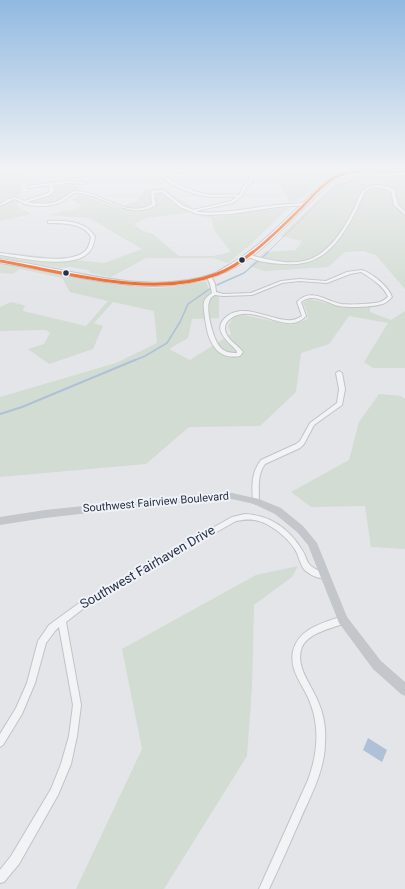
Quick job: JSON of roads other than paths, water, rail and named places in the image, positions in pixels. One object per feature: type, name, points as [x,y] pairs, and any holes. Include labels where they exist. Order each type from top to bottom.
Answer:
[{"type":"main road","points":[[0,261],[134,284],[170,284],[208,277],[230,268],[249,256],[298,209]]},
{"type":"street","points":[[189,209],[202,213],[222,214],[253,209]]},
{"type":"street","points":[[193,211],[200,209]]},
{"type":"street","points":[[249,256],[272,262],[286,263],[307,262],[319,257],[348,224],[355,209]]},
{"type":"street","points":[[0,254],[52,260],[66,260],[82,255],[89,249],[93,237],[90,231],[75,224],[49,222]]},
{"type":"street","points":[[362,271],[372,277],[388,292],[390,297],[379,303],[358,305],[338,304],[314,297],[304,298],[299,302],[304,316],[291,322],[243,312],[234,313],[230,315],[223,323],[222,330],[224,335],[240,352],[238,355],[233,356],[227,355],[210,337],[206,304],[208,298],[214,293],[223,295],[252,294],[287,281],[305,280],[327,282],[349,273],[362,271]]},
{"type":"street","points":[[208,277],[212,282],[214,293]]},
{"type":"street","points":[[256,500],[256,480],[259,467],[263,462],[298,446],[302,442],[312,424],[340,404],[342,389],[340,373]]},
{"type":"street","name":"Southwest Fairview Boulevard","points":[[0,521],[45,514],[211,496],[232,496],[256,500],[287,517],[306,535],[312,543],[343,620],[377,665],[405,690]]},
{"type":"street","name":"Southwest Fairhaven Drive","points":[[0,742],[19,711],[31,683],[42,641],[52,628],[85,603],[234,519],[255,516],[273,524],[281,530],[301,554],[306,566],[311,570],[325,576]]},
{"type":"street","points":[[0,878],[15,860],[56,792],[66,764],[73,736],[77,705],[62,620]]},
{"type":"street","points":[[264,889],[312,782],[320,756],[321,742],[318,715],[314,703],[297,668],[296,657],[298,646],[312,631],[343,620]]},
{"type":"water","points":[[368,738],[387,750],[382,762],[363,750]]},
{"type":"waterway","points":[[267,253],[311,209]]},
{"type":"waterway","points":[[261,259],[267,253]]},
{"type":"waterway","points":[[217,285],[244,273],[258,261]]},
{"type":"waterway","points":[[133,361],[167,343],[180,322],[188,304],[211,288]]},
{"type":"waterway","points":[[0,414],[22,407],[135,360]]}]
